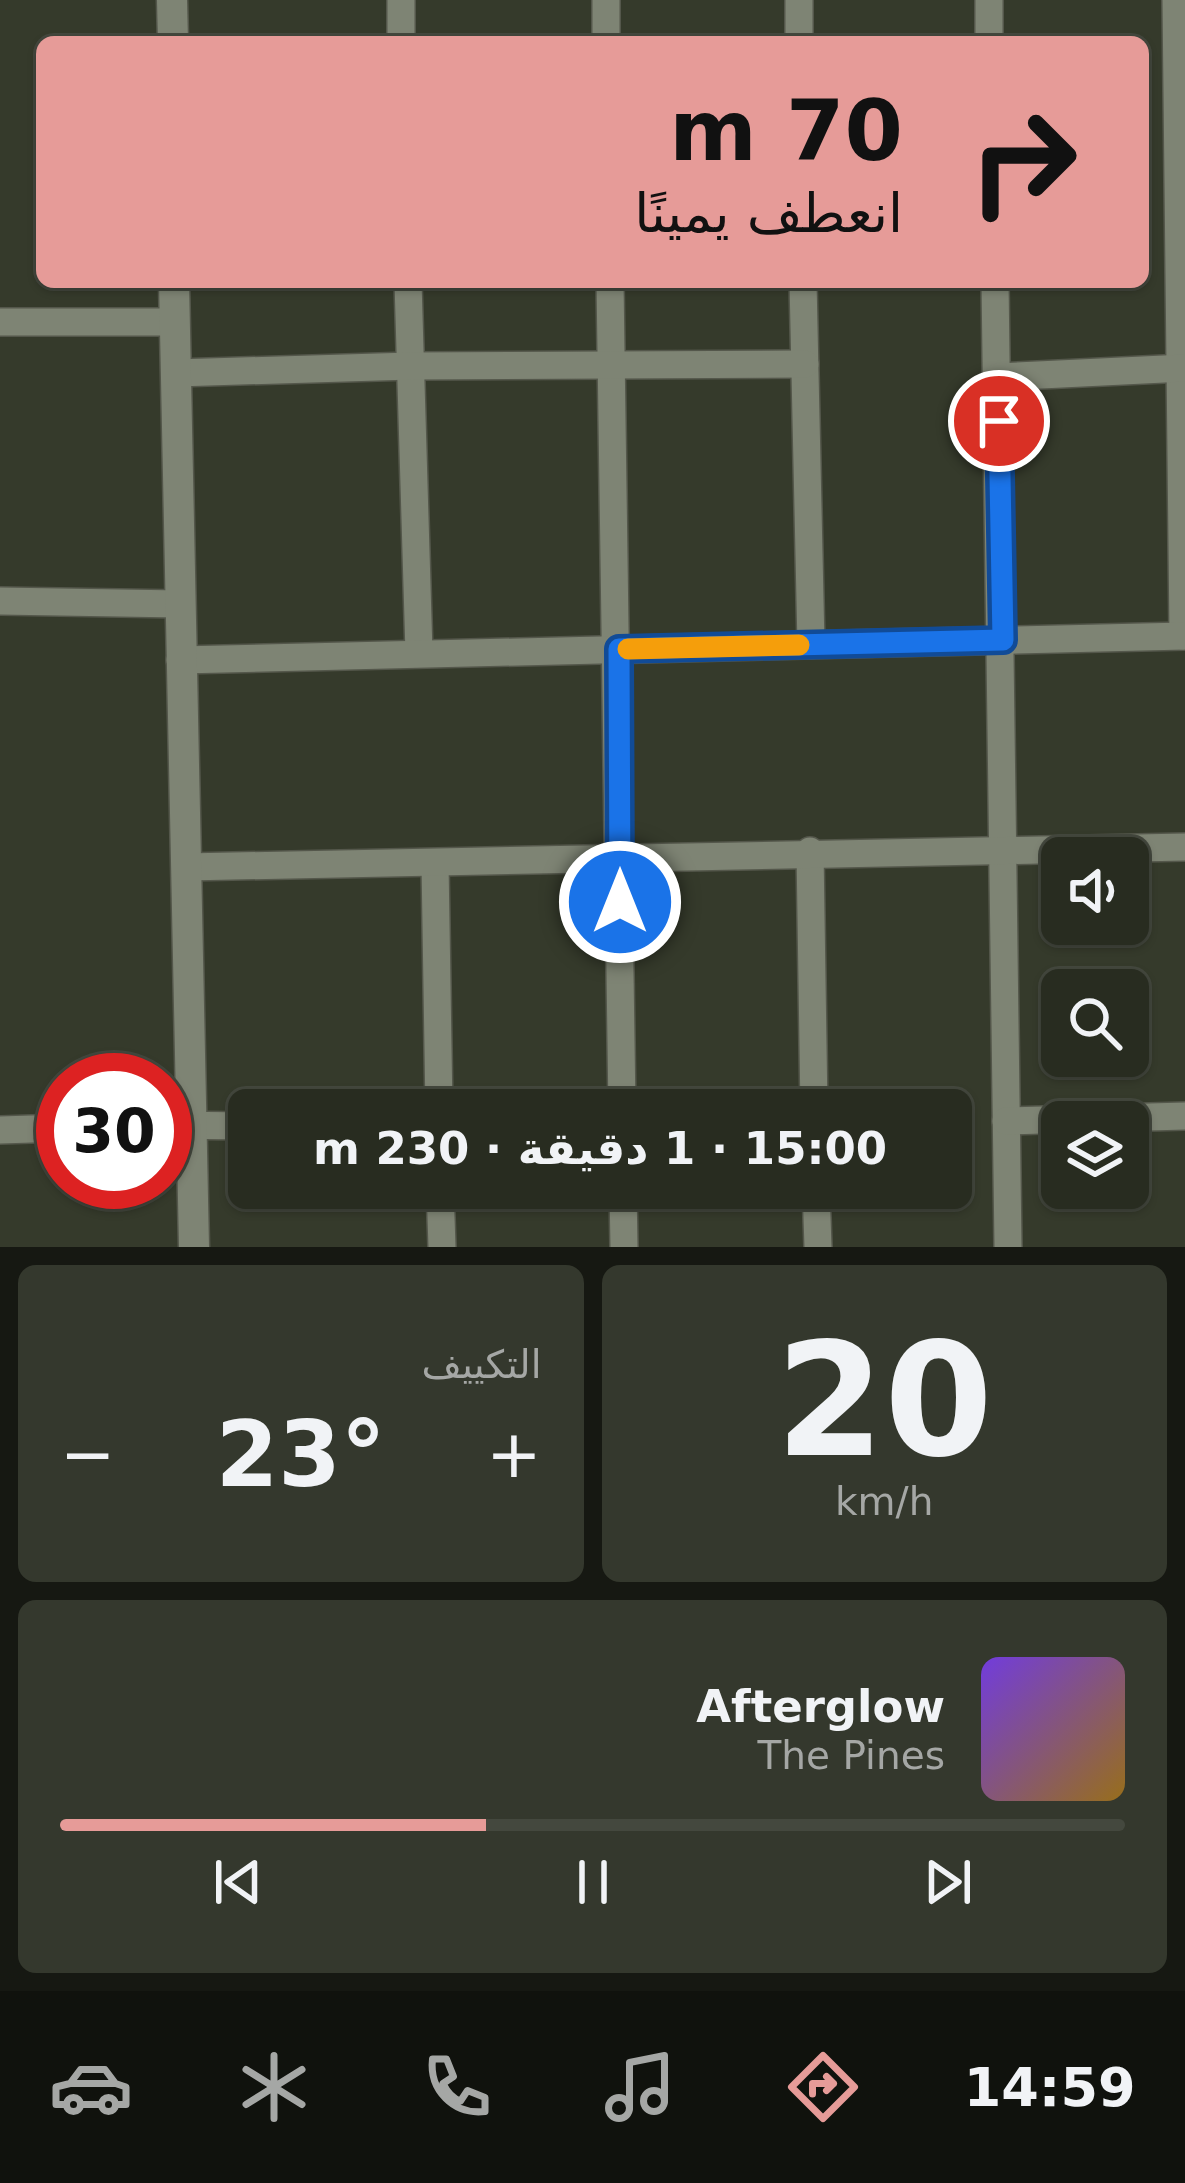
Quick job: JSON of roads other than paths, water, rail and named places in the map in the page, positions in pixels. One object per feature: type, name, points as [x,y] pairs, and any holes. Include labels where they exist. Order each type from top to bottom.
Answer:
[{"type":"street","points":[[172,0],[173,36]]},
{"type":"street","points":[[400,0],[401,36]]},
{"type":"street","points":[[606,0],[606,36]]},
{"type":"street","points":[[799,0],[799,36]]},
{"type":"street","points":[[989,0],[989,36]]},
{"type":"street","points":[[180,660],[1184,636],[1176,0]]},
{"type":"street","points":[[174,288],[186,867],[180,1053]]},
{"type":"street","points":[[408,288],[419,653]]},
{"type":"street","points":[[610,288],[622,1089]]},
{"type":"street","points":[[803,288],[812,645]]},
{"type":"street","points":[[995,288],[1008,1247]]},
{"type":"street","points":[[0,322],[175,322]]},
{"type":"street","points":[[176,373],[411,366],[806,364]]},
{"type":"street","points":[[998,377],[1182,368]]},
{"type":"street","points":[[0,601],[180,604]]},
{"type":"street","points":[[186,867],[620,860],[810,851],[1185,848]]},
{"type":"street","points":[[810,851],[814,1089]]},
{"type":"street","points":[[435,863],[439,1089]]},
{"type":"street","points":[[1006,1121],[1185,1116]]},
{"type":"street","points":[[192,1125],[228,1126]]},
{"type":"street","points":[[0,1130],[36,1129]]},
{"type":"street","points":[[189,1209],[194,1247]]},
{"type":"street","points":[[441,1209],[442,1247]]},
{"type":"street","points":[[624,1209],[625,1247]]},
{"type":"street","points":[[817,1209],[818,1247]]}]
